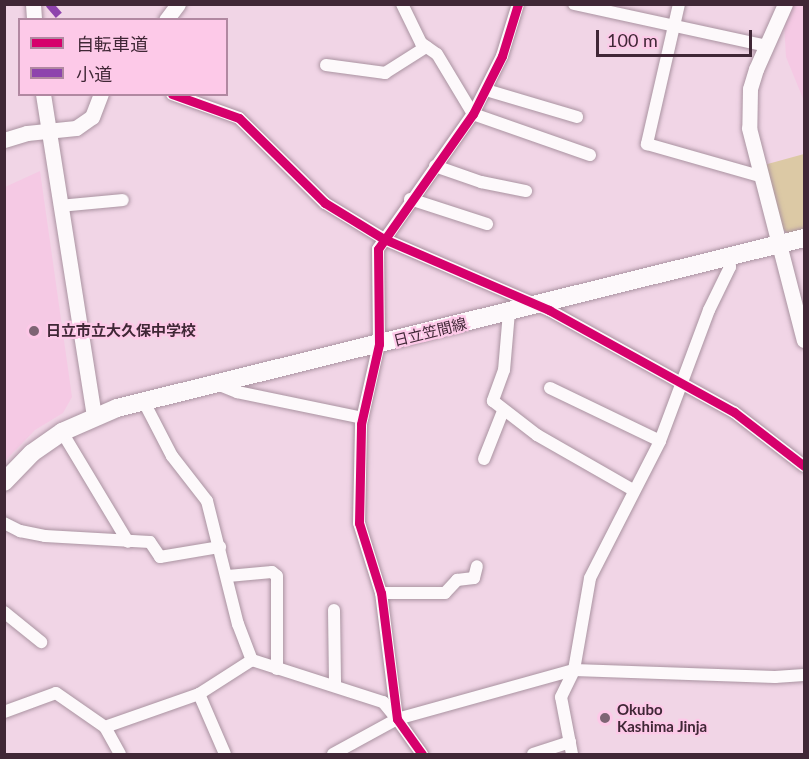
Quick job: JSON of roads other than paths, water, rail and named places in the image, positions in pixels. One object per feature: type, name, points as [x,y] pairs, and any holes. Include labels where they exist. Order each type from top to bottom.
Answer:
[{"type":"main road","name":"日立笠間線","points":[[4,482],[32,453],[62,432],[94,417],[215,383],[804,238]]},
{"type":"street","points":[[168,18],[178,4]]},
{"type":"street","points":[[402,4],[406,19],[426,46],[437,54],[473,114],[590,155]]},
{"type":"street","points":[[397,718],[381,592],[360,530],[362,418],[379,344],[378,249],[410,200],[473,114],[502,56],[518,4]]},
{"type":"street","points":[[574,4],[672,28],[766,46]]},
{"type":"street","points":[[679,4],[647,144],[759,176]]},
{"type":"street","points":[[785,4],[750,89],[749,109],[759,176],[804,338]]},
{"type":"street","points":[[326,65],[386,73],[426,46]]},
{"type":"street","points":[[486,90],[577,117]]},
{"type":"street","points":[[43,96],[94,417]]},
{"type":"street","points":[[4,140],[85,123],[100,96]]},
{"type":"street","points":[[178,96],[239,118],[325,203],[384,239],[537,305],[684,384],[734,412],[804,466]]},
{"type":"street","points":[[435,166],[481,182],[526,190]]},
{"type":"street","points":[[60,206],[123,200]]},
{"type":"street","points":[[410,200],[487,224]]},
{"type":"street","points":[[573,754],[565,727],[561,697],[574,670],[590,578],[660,441],[684,384],[709,310],[730,267],[729,258]]},
{"type":"street","points":[[509,312],[504,370],[493,401],[502,411],[575,459],[633,490]]},
{"type":"street","points":[[215,383],[237,392],[362,418]]},
{"type":"street","points":[[550,388],[660,441]]},
{"type":"street","points":[[144,402],[172,456],[201,489],[228,576],[238,624],[252,660],[383,702],[422,754]]},
{"type":"street","points":[[484,459],[502,411]]},
{"type":"street","points":[[62,432],[128,542]]},
{"type":"street","points":[[4,524],[20,531],[45,536],[150,542],[160,557],[172,558],[220,547]]},
{"type":"street","points":[[381,592],[445,593],[457,580],[474,578],[477,566]]},
{"type":"street","points":[[228,576],[272,572],[277,576],[277,669]]},
{"type":"street","points":[[334,610],[335,686]]},
{"type":"street","points":[[4,612],[40,642]]},
{"type":"street","points":[[105,727],[200,694],[252,660]]},
{"type":"street","points":[[333,754],[397,718],[574,670],[775,677],[804,675]]},
{"type":"street","points":[[4,712],[56,693],[105,727],[120,754]]},
{"type":"street","points":[[200,694],[225,754]]},
{"type":"street","points":[[556,747],[565,727]]},
{"type":"street","points":[[533,754],[570,742]]},
{"type":"place","name":"日立市立大久保中学校","points":[[34,331]]},
{"type":"place","name":"Okubo Kashima Jinja","points":[[605,718]]}]
